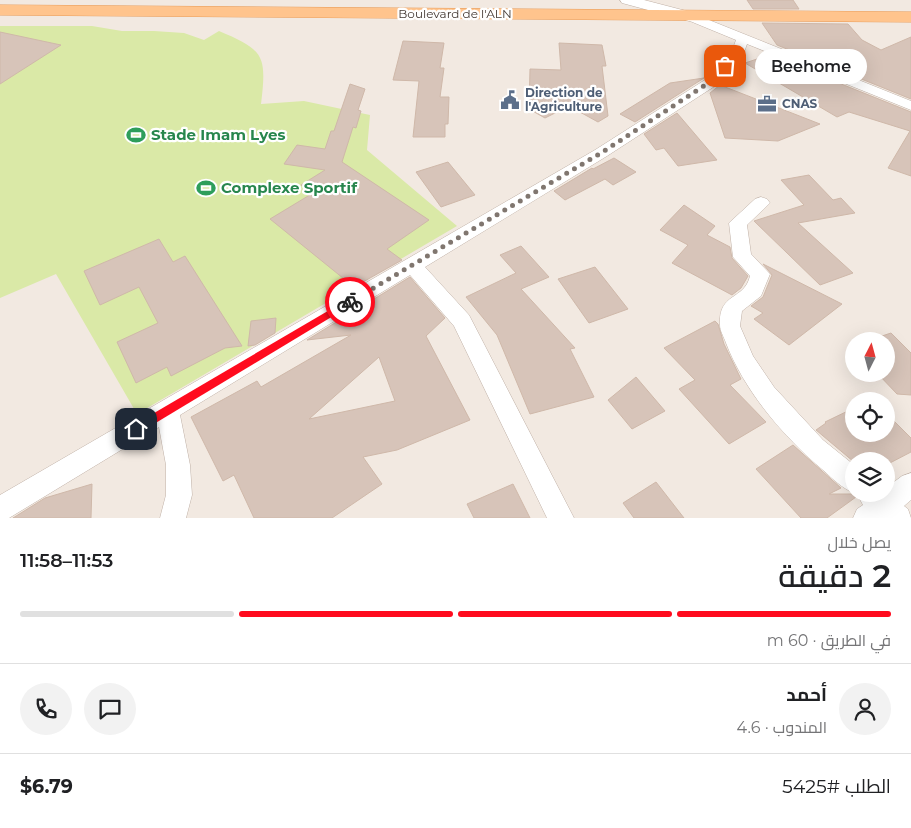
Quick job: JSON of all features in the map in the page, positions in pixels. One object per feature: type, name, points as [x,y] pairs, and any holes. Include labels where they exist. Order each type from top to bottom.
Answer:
[{"type":"main road","name":"Boulevard de l'ALN","points":[[0,10],[911,17]]},
{"type":"street","points":[[627,0],[689,16],[911,106]]},
{"type":"street","points":[[0,508],[601,153],[713,80],[738,52],[743,38]]},
{"type":"street","points":[[761,203],[738,223],[742,257],[760,274],[754,293],[732,307],[730,326],[744,361],[766,394],[815,448],[845,473]]},
{"type":"street","points":[[412,265],[462,321],[561,518]]},
{"type":"street","points":[[168,410],[178,465],[179,495],[173,518]]},
{"type":"street","points":[[879,509],[911,485]]},
{"type":"green space","name":"Complexe Sportif","points":[[0,26],[92,26],[122,31],[184,33],[204,40],[219,31],[245,44],[259,56],[263,75],[261,104],[304,101],[370,115],[367,150],[457,226],[137,414],[56,274],[0,298]]},
{"type":"building","points":[[747,0],[793,0],[799,9],[753,9]]},
{"type":"building","points":[[762,23],[848,24],[862,40],[881,50],[911,37],[911,99],[777,45]]},
{"type":"building","points":[[0,32],[61,45],[0,84]]},
{"type":"building","points":[[403,41],[444,43],[440,68],[444,68],[440,97],[449,97],[448,124],[445,124],[445,137],[413,137],[419,81],[393,80]]},
{"type":"building","points":[[559,43],[602,45],[606,66],[602,66],[608,116],[598,122],[569,106],[545,118],[529,109],[530,69],[561,70]]},
{"type":"building","points":[[769,55],[911,112],[911,176],[888,168],[910,131],[849,112],[837,117],[745,63]]},
{"type":"building","points":[[704,78],[635,122],[620,114],[670,83]]},
{"type":"building","points":[[350,84],[365,89],[358,110],[361,111],[356,128],[353,127],[342,162],[429,220],[387,249],[402,260],[354,287],[270,219],[313,193],[301,185],[325,170],[284,164],[297,145],[325,149],[331,131],[334,131]]},
{"type":"building","points":[[720,85],[820,124],[778,141],[725,138],[710,93]]},
{"type":"building","points":[[677,113],[717,160],[678,166],[664,148],[656,150],[644,134]]},
{"type":"building","points":[[614,158],[636,172],[613,185],[605,179],[565,200],[554,191],[592,168]]},
{"type":"building","points":[[448,162],[475,195],[441,207],[416,172]]},
{"type":"building","points":[[809,175],[833,200],[841,198],[855,213],[798,223],[853,273],[820,285],[754,221],[804,205],[781,180]]},
{"type":"building","points":[[684,205],[715,226],[707,235],[730,247],[732,258],[748,276],[741,288],[732,295],[672,263],[688,245],[660,230]]},
{"type":"building","points":[[159,239],[173,262],[185,256],[242,346],[225,348],[171,376],[167,367],[136,383],[117,342],[158,323],[139,287],[100,305],[84,271]]},
{"type":"building","points":[[521,246],[549,277],[521,289],[575,348],[570,349],[594,397],[530,414],[497,335],[466,297],[516,273],[500,255]]},
{"type":"building","points":[[763,264],[842,304],[789,345],[754,319],[763,313],[751,306],[763,297],[772,275]]},
{"type":"building","points":[[595,267],[628,309],[589,323],[558,279]]},
{"type":"building","points":[[410,277],[445,318],[426,336],[470,420],[397,450],[363,457],[382,484],[332,518],[254,518],[234,475],[223,481],[191,417],[257,381],[261,387],[351,335],[307,340]],"holes":[[[379,357],[395,401],[309,419]]]},
{"type":"building","points":[[276,318],[275,333],[255,345],[248,346],[251,321]]},
{"type":"building","points":[[715,321],[718,324],[724,344],[741,379],[730,385],[766,422],[729,444],[679,389],[695,380],[664,348]]},
{"type":"building","points":[[895,337],[911,353],[911,395],[897,394],[886,382],[895,382]]},
{"type":"building","points":[[636,377],[665,411],[632,429],[608,400]]},
{"type":"building","points":[[845,412],[845,442],[895,442],[895,422],[911,438],[911,452],[895,460],[895,452],[845,452],[845,454],[816,430],[825,422]]},
{"type":"building","points":[[793,445],[841,488],[829,494],[845,494],[845,502],[849,502],[827,518],[801,518],[756,469]]},
{"type":"building","points":[[656,482],[684,518],[634,518],[623,503]]},
{"type":"building","points":[[92,484],[91,518],[13,518],[45,498]]},
{"type":"building","points":[[513,484],[530,518],[474,518],[467,504]]},
{"type":"way so far","points":[[350,302],[601,153],[713,80],[725,66]]},
{"type":"place","name":"Beehome","points":[[725,66]]},
{"type":"place","name":"Direction de l'Agriculture","points":[[510,100]]},
{"type":"place","name":"CNAS","points":[[767,104]]},
{"type":"place","name":"Stade Imam Lyes","points":[[136,135]]},
{"type":"place","name":"Complexe Sportif","points":[[206,188]]},
{"type":"route","points":[[136,429],[350,302]]}]
